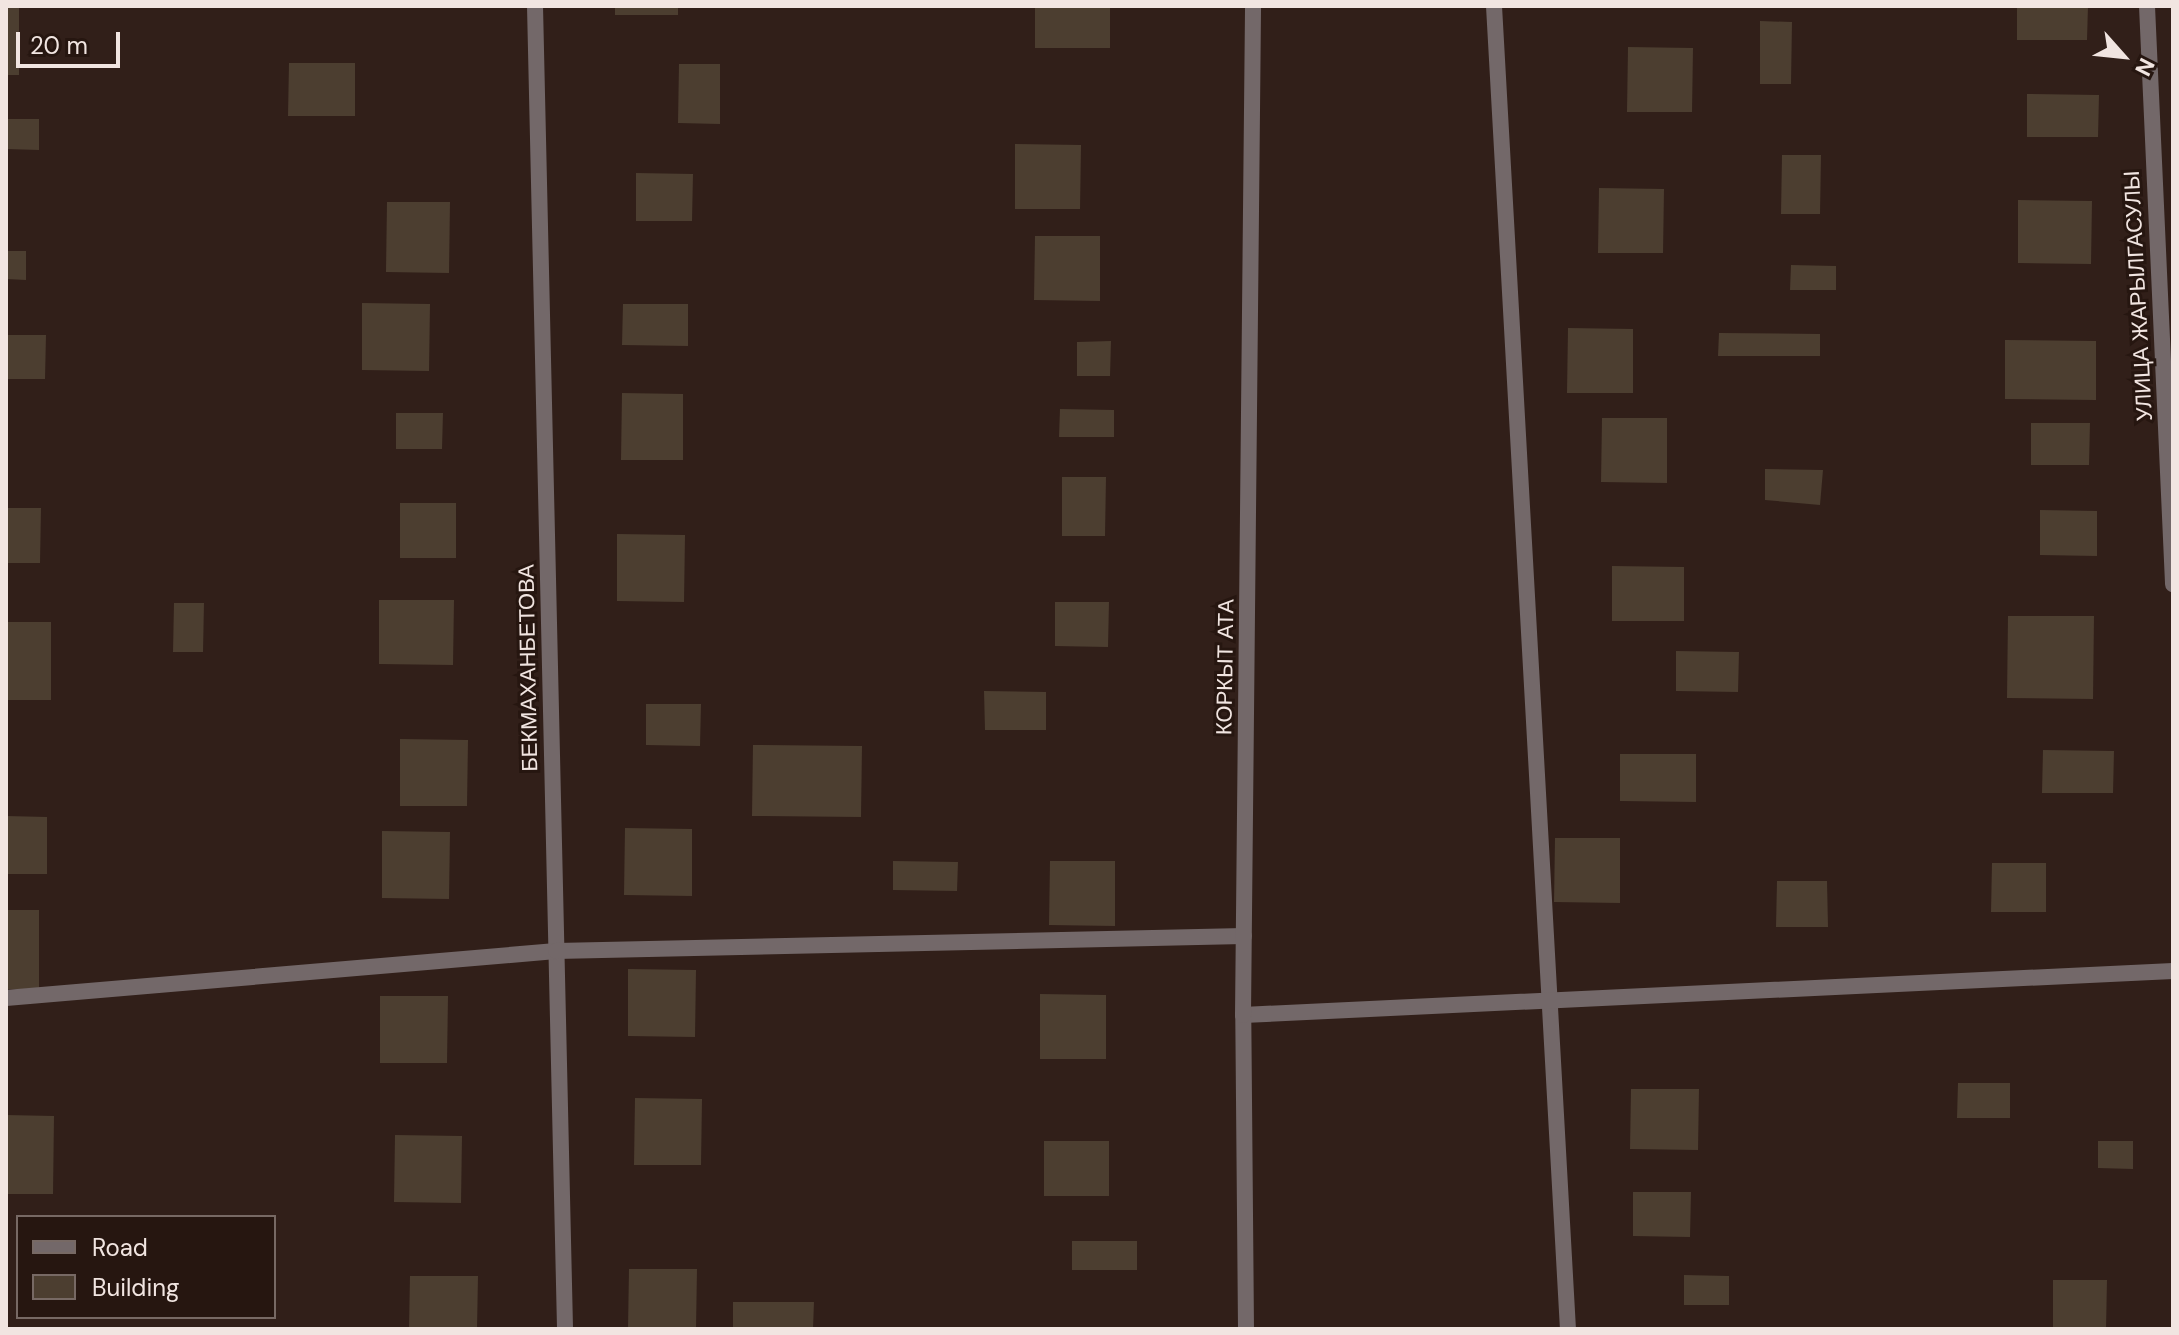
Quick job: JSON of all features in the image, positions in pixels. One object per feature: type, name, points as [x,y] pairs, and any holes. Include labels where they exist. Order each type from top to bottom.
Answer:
[{"type":"street","name":"БЕКМАХАНБЕТОВА","points":[[535,6],[565,1329]]},
{"type":"street","name":"КОРКЫТ АТА","points":[[1246,1329],[1243,1015],[1253,6]]},
{"type":"street","points":[[1494,6],[1568,1329]]},
{"type":"street","name":"УЛИЦА ЖАРЫЛГАСУЛЫ","points":[[2147,6],[2173,584]]},
{"type":"street","points":[[6,998],[556,951],[1244,936]]},
{"type":"street","points":[[1243,1015],[2173,971]]},
{"type":"building","points":[[6,6],[19,6],[19,75],[6,75]]},
{"type":"building","points":[[615,6],[678,6],[678,15],[615,15]]},
{"type":"building","points":[[1035,6],[1110,6],[1110,48],[1035,48]]},
{"type":"building","points":[[2017,6],[2088,6],[2087,40],[2017,40]]},
{"type":"building","points":[[1760,21],[1792,22],[1791,84],[1760,84]]},
{"type":"building","points":[[1628,47],[1693,48],[1692,112],[1627,112]]},
{"type":"building","points":[[289,63],[355,63],[355,116],[288,116]]},
{"type":"building","points":[[679,64],[720,64],[720,124],[678,123]]},
{"type":"building","points":[[2027,94],[2099,95],[2098,137],[2027,137]]},
{"type":"building","points":[[6,119],[39,119],[39,150],[6,149]]},
{"type":"building","points":[[1015,144],[1081,145],[1080,209],[1015,209]]},
{"type":"building","points":[[1782,155],[1821,155],[1820,214],[1781,214]]},
{"type":"building","points":[[636,173],[693,174],[692,221],[636,221]]},
{"type":"building","points":[[1599,188],[1664,189],[1663,253],[1598,253]]},
{"type":"building","points":[[2018,200],[2092,201],[2091,264],[2018,263]]},
{"type":"building","points":[[387,202],[450,202],[449,273],[386,272]]},
{"type":"building","points":[[1035,236],[1100,236],[1100,301],[1034,300]]},
{"type":"building","points":[[6,251],[26,251],[26,280],[6,279]]},
{"type":"building","points":[[1791,265],[1836,266],[1836,290],[1790,290]]},
{"type":"building","points":[[362,303],[430,304],[429,371],[362,370]]},
{"type":"building","points":[[623,304],[688,304],[688,346],[622,345]]},
{"type":"building","points":[[1568,328],[1633,329],[1633,393],[1567,393]]},
{"type":"building","points":[[1719,333],[1820,334],[1820,356],[1718,356]]},
{"type":"building","points":[[6,335],[46,335],[45,379],[6,379]]},
{"type":"building","points":[[2005,340],[2096,341],[2096,400],[2005,399]]},
{"type":"building","points":[[1111,341],[1110,376],[1077,376],[1077,342]]},
{"type":"building","points":[[622,393],[683,394],[683,460],[621,460]]},
{"type":"building","points":[[1060,409],[1114,410],[1114,437],[1059,437]]},
{"type":"building","points":[[396,413],[443,413],[442,449],[396,449]]},
{"type":"building","points":[[1602,418],[1667,418],[1667,483],[1601,482]]},
{"type":"building","points":[[2031,423],[2090,423],[2089,465],[2031,465]]},
{"type":"building","points":[[1765,469],[1823,470],[1820,505],[1765,500]]},
{"type":"building","points":[[1062,477],[1106,477],[1105,536],[1062,536]]},
{"type":"building","points":[[400,503],[456,503],[456,558],[400,558]]},
{"type":"building","points":[[6,508],[41,508],[40,563],[6,563]]},
{"type":"building","points":[[2040,510],[2097,511],[2097,556],[2040,555]]},
{"type":"building","points":[[617,534],[685,535],[684,602],[617,601]]},
{"type":"building","points":[[1612,566],[1684,567],[1684,621],[1612,621]]},
{"type":"building","points":[[379,600],[454,600],[453,665],[379,664]]},
{"type":"building","points":[[1055,602],[1109,602],[1108,647],[1055,646]]},
{"type":"building","points":[[174,603],[204,603],[203,652],[173,652]]},
{"type":"building","points":[[2008,616],[2094,616],[2093,699],[2007,698]]},
{"type":"building","points":[[6,622],[51,622],[51,700],[6,700]]},
{"type":"building","points":[[1676,651],[1739,652],[1738,692],[1676,691]]},
{"type":"building","points":[[984,691],[1046,692],[1046,730],[985,730]]},
{"type":"building","points":[[646,704],[701,704],[700,746],[646,745]]},
{"type":"building","points":[[400,739],[468,740],[467,806],[400,806]]},
{"type":"building","points":[[753,745],[862,746],[861,817],[752,816]]},
{"type":"building","points":[[2043,750],[2114,751],[2113,793],[2042,793]]},
{"type":"building","points":[[1620,754],[1696,754],[1696,802],[1620,801]]},
{"type":"building","points":[[6,816],[47,817],[47,874],[6,874]]},
{"type":"building","points":[[625,828],[692,829],[692,896],[624,895]]},
{"type":"building","points":[[382,831],[450,832],[449,899],[382,898]]},
{"type":"building","points":[[1555,838],[1620,838],[1620,903],[1554,902]]},
{"type":"building","points":[[893,861],[958,862],[957,891],[893,890]]},
{"type":"building","points":[[1050,861],[1115,861],[1115,926],[1049,925]]},
{"type":"building","points":[[1992,863],[2046,863],[2046,912],[1991,912]]},
{"type":"building","points":[[1777,881],[1827,881],[1828,927],[1776,927]]},
{"type":"building","points":[[6,910],[39,910],[39,989],[6,989]]},
{"type":"building","points":[[628,969],[696,970],[695,1037],[628,1036]]},
{"type":"building","points":[[1040,994],[1106,995],[1106,1059],[1040,1059]]},
{"type":"building","points":[[380,996],[448,996],[447,1063],[380,1063]]},
{"type":"building","points":[[1958,1083],[2010,1083],[2010,1118],[1957,1118]]},
{"type":"building","points":[[1631,1089],[1699,1089],[1698,1150],[1630,1149]]},
{"type":"building","points":[[635,1098],[702,1099],[701,1165],[634,1165]]},
{"type":"building","points":[[6,1115],[54,1116],[53,1194],[6,1194]]},
{"type":"building","points":[[395,1135],[462,1136],[461,1203],[394,1202]]},
{"type":"building","points":[[1044,1141],[1109,1141],[1109,1196],[1044,1196]]},
{"type":"building","points":[[2098,1141],[2133,1141],[2133,1169],[2098,1168]]},
{"type":"building","points":[[1633,1192],[1691,1192],[1690,1237],[1633,1236]]},
{"type":"building","points":[[1072,1241],[1137,1241],[1137,1270],[1072,1270]]},
{"type":"building","points":[[629,1269],[697,1269],[696,1329],[628,1329]]},
{"type":"building","points":[[1684,1275],[1729,1276],[1729,1305],[1684,1305]]},
{"type":"building","points":[[410,1276],[478,1276],[477,1329],[409,1329]]},
{"type":"building","points":[[2053,1280],[2107,1280],[2106,1329],[2053,1329]]},
{"type":"building","points":[[733,1302],[814,1302],[813,1329],[733,1329]]}]
